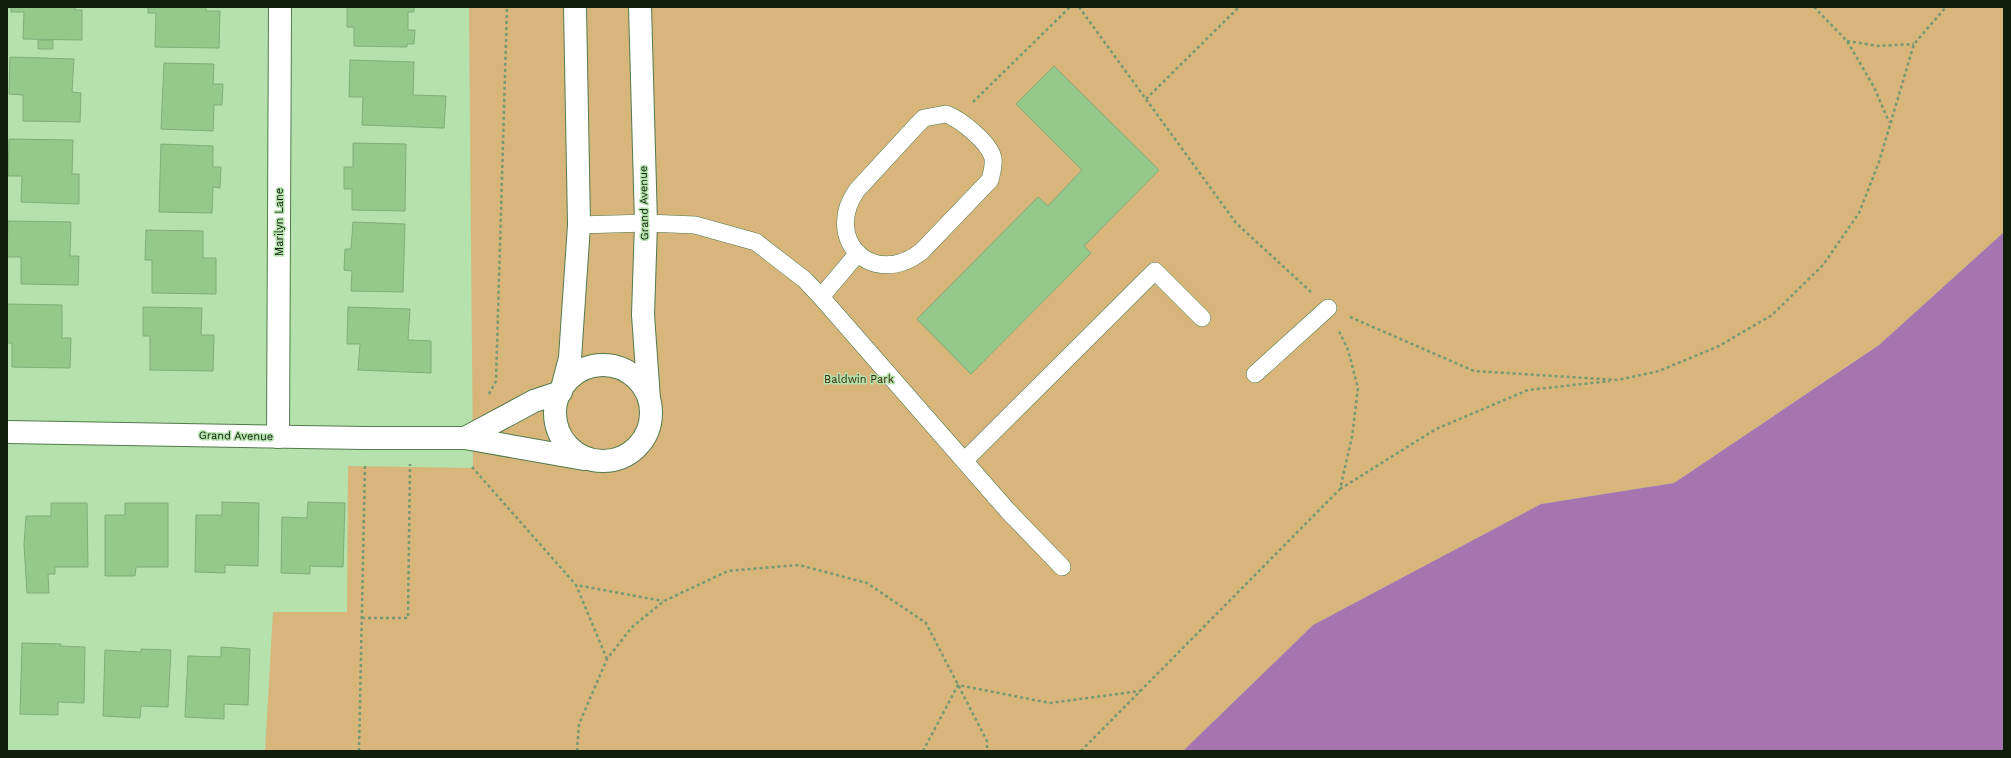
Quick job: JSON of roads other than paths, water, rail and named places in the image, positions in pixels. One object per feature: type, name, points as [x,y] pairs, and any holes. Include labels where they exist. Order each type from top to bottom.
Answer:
[{"type":"street","name":"Marilyn Lane","points":[[278,437],[280,7]]},
{"type":"street","name":"Grand Avenue","points":[[575,7],[579,225],[570,358],[556,407],[556,422],[561,436],[571,449],[584,457],[599,461]]},
{"type":"street","name":"Grand Avenue","points":[[7,432],[278,437],[465,438],[599,461],[614,460],[628,454],[640,445],[648,430],[652,414],[649,399],[643,315],[646,222],[640,7]]},
{"type":"street","name":"Grand Avenue","points":[[465,438],[534,401],[561,392],[570,379],[583,370],[598,365],[615,366],[630,373],[642,384],[649,399]]},
{"type":"lane","points":[[946,114],[957,118],[988,147],[993,157],[993,169],[990,180],[922,251],[910,260],[897,265],[883,265],[866,260],[858,253],[850,242],[845,228],[849,201],[857,190],[924,118],[946,114]]},
{"type":"lane","points":[[579,225],[646,222],[695,225],[756,242],[804,280],[821,297],[1008,511],[1062,567]]},
{"type":"lane","points":[[821,297],[858,253]]},
{"type":"lane","points":[[964,461],[1156,271],[1202,318]]},
{"type":"lane","points":[[1256,374],[1328,308]]},
{"type":"park label","name":"Baldwin Park","points":[[859,379]]}]
